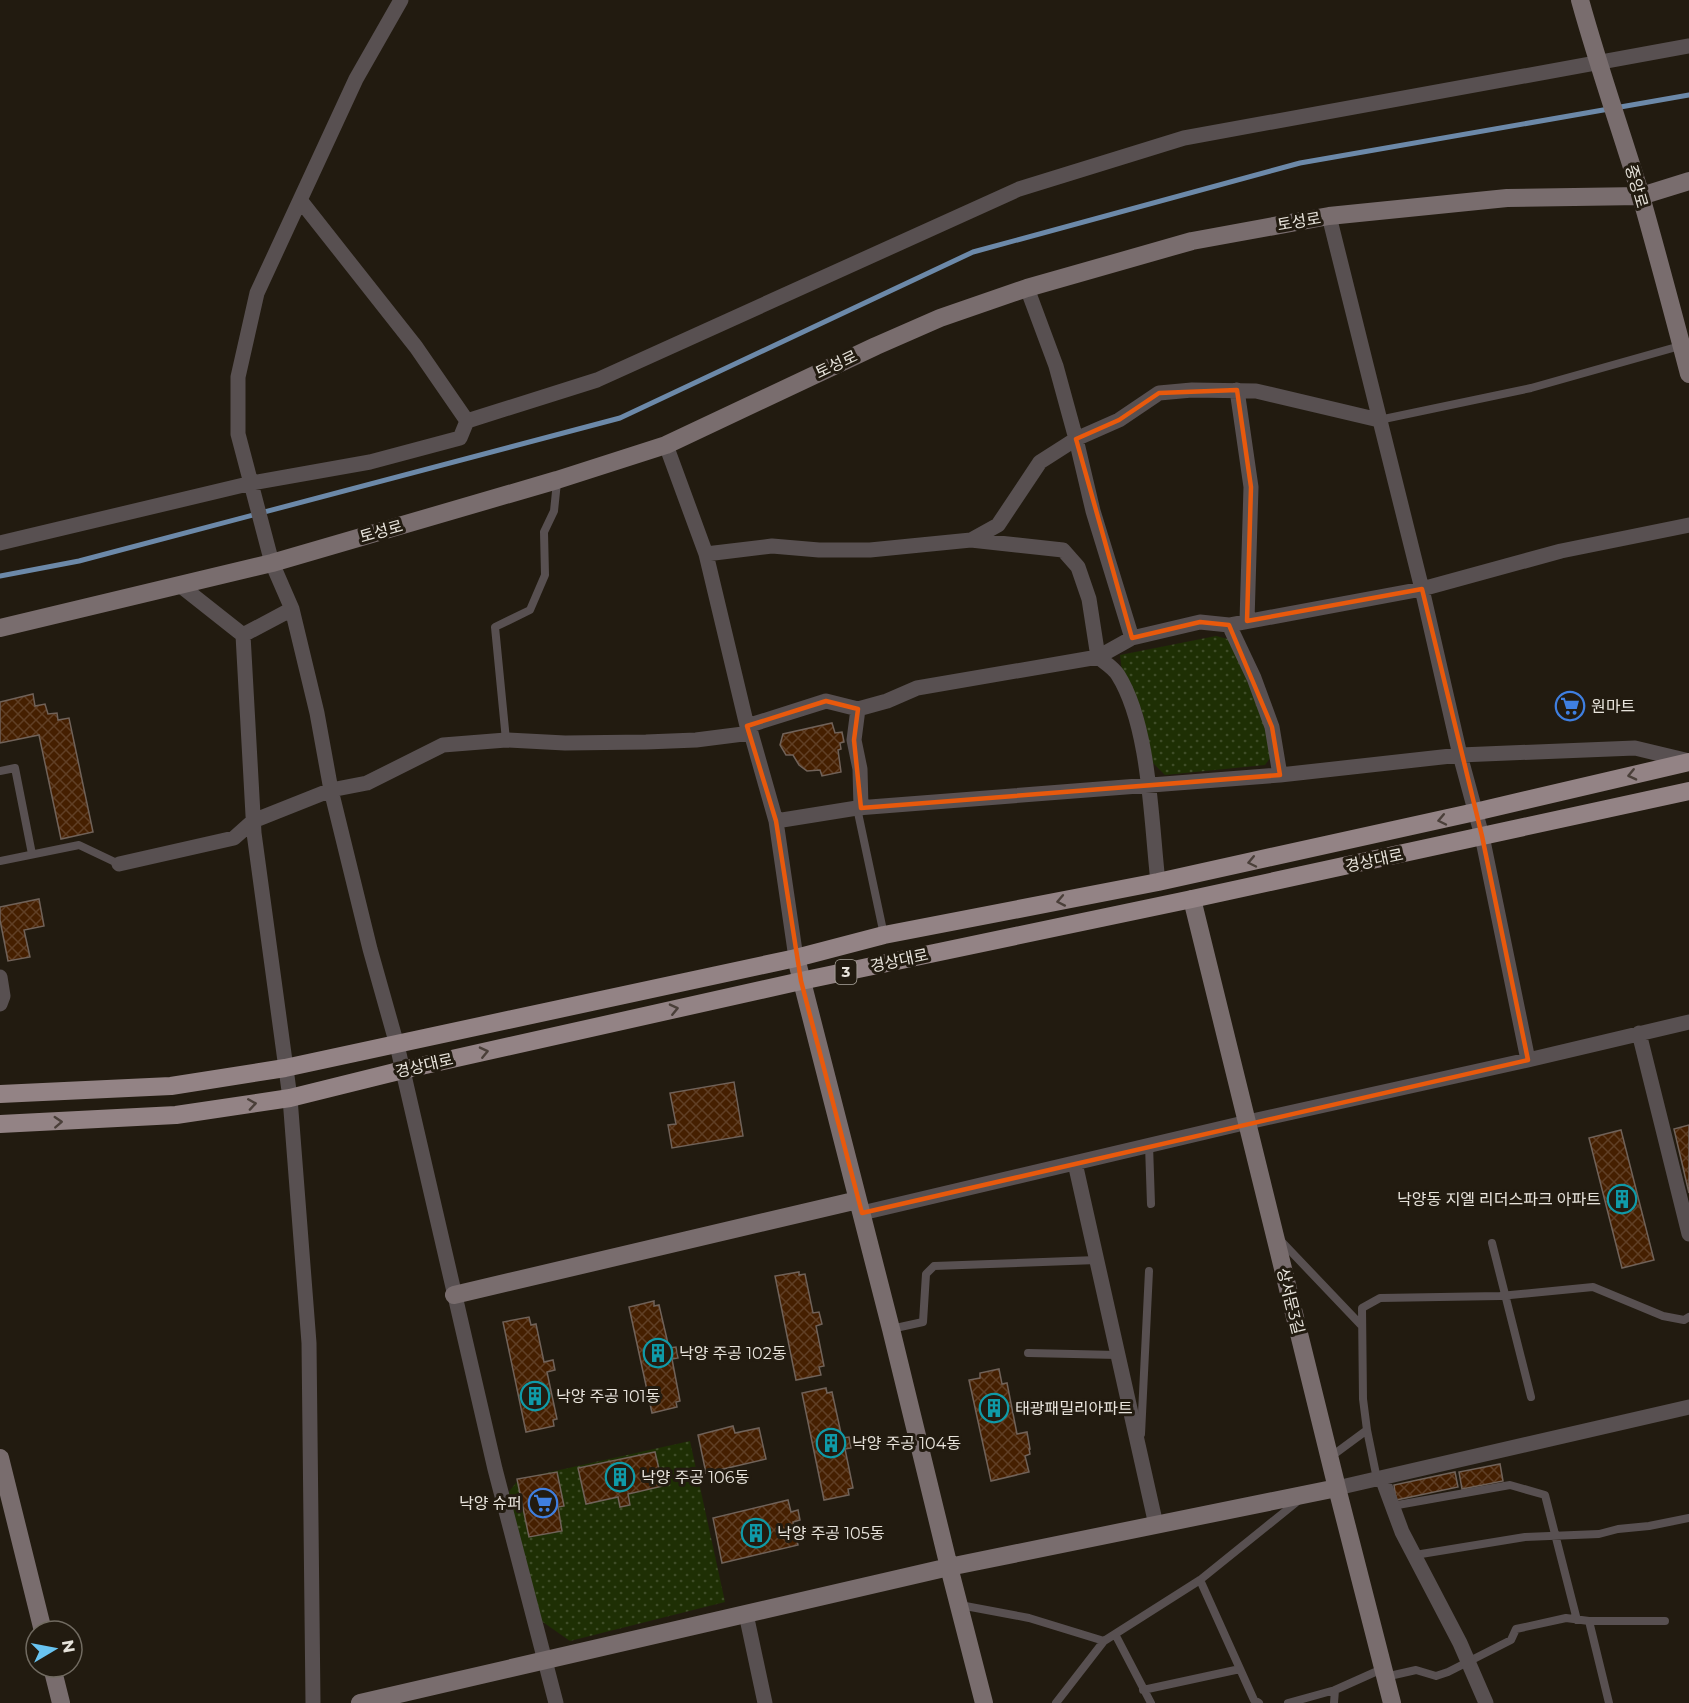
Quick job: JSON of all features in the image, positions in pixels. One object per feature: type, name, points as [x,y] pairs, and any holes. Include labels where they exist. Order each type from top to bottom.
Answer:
[{"type":"main road","name":"경상대로","points":[[0,1094],[171,1086],[285,1068],[796,958],[884,935],[1158,882],[1689,762]]},
{"type":"main road","name":"경상대로","points":[[0,1124],[176,1115],[290,1098],[403,1070],[801,981],[1689,791]]},
{"type":"street","points":[[400,0],[356,79],[257,293],[238,377],[238,434],[271,558],[292,609],[317,713],[331,790],[370,949],[397,1045],[495,1469],[556,1703]]},
{"type":"street","name":"중앙로","points":[[1580,0],[1597,62],[1641,196],[1689,374]]},
{"type":"street","points":[[467,421],[597,380],[1019,189],[1184,138],[1689,45]]},
{"type":"street","name":"토성로","points":[[0,628],[181,586],[271,558],[557,480],[666,445],[940,318],[1027,288],[1192,241],[1329,216],[1507,198],[1641,196],[1689,181]]},
{"type":"street","points":[[300,200],[410,338],[467,421]]},
{"type":"street","points":[[1329,216],[1422,589],[1460,755],[1482,836],[1528,1060]]},
{"type":"street","points":[[1027,288],[1056,366],[1093,511],[1132,638]]},
{"type":"street","points":[[971,540],[998,525],[1040,462],[1076,439],[1119,420],[1159,393],[1192,390],[1256,391],[1379,420]]},
{"type":"street","points":[[1237,390],[1251,487],[1247,621]]},
{"type":"street","points":[[0,543],[252,483],[370,462],[460,438],[467,421]]},
{"type":"street","points":[[666,445],[706,554],[749,729],[776,821],[801,981],[984,1703]]},
{"type":"street","points":[[119,864],[234,838],[253,822],[331,790],[367,783],[443,745],[506,740],[564,743],[696,740],[749,729],[826,701],[858,709],[887,701],[917,688],[1098,657],[1132,638],[1200,622],[1229,625],[1422,589],[1561,551],[1689,525]]},
{"type":"street","points":[[706,554],[772,546],[819,550],[870,550],[971,540],[1063,550],[1078,567],[1089,599],[1098,657],[1118,673],[1138,720],[1148,786],[1158,882]]},
{"type":"street","points":[[181,586],[243,635],[253,822],[290,1098],[309,1342],[313,1703]]},
{"type":"street","points":[[243,635],[292,609]]},
{"type":"street","points":[[1229,625],[1254,678],[1272,727],[1280,775]]},
{"type":"street","points":[[858,709],[854,740],[860,769],[859,808]]},
{"type":"street","points":[[776,821],[859,808],[1280,775],[1460,755],[1635,748],[1689,762]]},
{"type":"street","name":"상서문3길","points":[[1192,899],[1329,1458],[1392,1703]]},
{"type":"street","points":[[0,977],[3,996],[0,1004]]},
{"type":"street","points":[[454,1295],[1075,1163],[1689,1022]]},
{"type":"street","points":[[1639,1033],[1689,1234]]},
{"type":"street","points":[[1075,1163],[1156,1525]]},
{"type":"street","points":[[360,1703],[949,1568],[1337,1488],[1689,1407]]},
{"type":"street","points":[[0,1458],[40,1619]]},
{"type":"street","points":[[1379,1478],[1402,1532],[1469,1661],[1486,1703]]},
{"type":"street","points":[[746,1614],[765,1703]]},
{"type":"street","points":[[55,1679],[61,1703]]},
{"type":"lane","points":[[1379,420],[1532,388],[1682,346]]},
{"type":"lane","points":[[506,740],[495,627],[530,610],[545,575],[544,532],[554,511],[557,480]]},
{"type":"lane","points":[[0,771],[15,768],[32,855]]},
{"type":"lane","points":[[859,808],[884,935]]},
{"type":"lane","points":[[0,861],[80,845],[119,864]]},
{"type":"lane","points":[[1149,1145],[1151,1204]]},
{"type":"lane","points":[[1275,1235],[1361,1325]]},
{"type":"lane","points":[[1492,1243],[1531,1397]]},
{"type":"lane","points":[[891,1329],[923,1322],[926,1274],[934,1266],[1097,1260]]},
{"type":"lane","points":[[1140,1453],[1149,1271]]},
{"type":"lane","points":[[1379,1478],[1367,1430],[1363,1399],[1361,1325],[1362,1308],[1380,1298],[1504,1295],[1593,1287],[1663,1316],[1684,1320],[1689,1317]]},
{"type":"lane","points":[[1028,1353],[1118,1355]]},
{"type":"lane","points":[[1329,1458],[1367,1430]]},
{"type":"lane","points":[[1392,1506],[1510,1485],[1545,1495],[1577,1620]]},
{"type":"lane","points":[[1056,1703],[1104,1641],[1200,1580],[1306,1494]]},
{"type":"lane","points":[[1414,1556],[1525,1537],[1599,1534],[1618,1528],[1649,1526],[1689,1518]]},
{"type":"lane","points":[[1200,1580],[1254,1700],[1259,1703]]},
{"type":"lane","points":[[959,1605],[1029,1618],[1104,1641]]},
{"type":"lane","points":[[1288,1703],[1384,1673],[1416,1670],[1436,1676],[1511,1640],[1516,1629],[1566,1618],[1589,1622],[1665,1621]]},
{"type":"lane","points":[[1589,1622],[1609,1703]]},
{"type":"lane","points":[[1114,1634],[1151,1703]]},
{"type":"lane","points":[[1143,1690],[1240,1669]]},
{"type":"lane","points":[[1335,1690],[1335,1703]]},
{"type":"highlighted area","points":[[1237,390],[1251,487],[1247,621],[1422,589],[1482,836],[1528,1060],[862,1213],[801,981],[776,821],[747,726],[826,701],[858,709],[854,740],[861,808],[1280,775],[1272,727],[1229,625],[1200,622],[1132,638],[1076,439],[1119,420],[1159,393]]},
{"type":"green space","points":[[1216,636],[1228,639],[1252,685],[1273,754],[1265,765],[1165,775],[1149,759],[1143,714],[1122,671],[1120,655]]},
{"type":"green space","points":[[690,1441],[725,1602],[570,1641],[540,1620],[508,1493],[519,1479]]},
{"type":"building","points":[[33,694],[35,706],[45,704],[48,714],[57,713],[58,720],[69,718],[93,832],[61,839],[39,735],[0,743],[0,702]]},
{"type":"building","points":[[832,723],[835,733],[842,732],[844,742],[840,743],[841,749],[838,750],[841,772],[822,776],[820,770],[807,771],[799,765],[793,755],[786,755],[780,745],[783,734]]},
{"type":"building","points":[[39,899],[44,926],[24,930],[30,957],[8,961],[0,920],[0,907]]},
{"type":"building","points":[[734,1082],[743,1136],[672,1148],[668,1125],[676,1124],[670,1093]]},
{"type":"building","points":[[1689,1125],[1689,1193],[1674,1129]]},
{"type":"building","name":"낙양동 지엘 리더스파크 아파트","points":[[1621,1130],[1654,1260],[1622,1268],[1589,1138]]},
{"type":"building","points":[[799,1272],[799,1275],[805,1274],[813,1313],[819,1312],[822,1324],[816,1326],[824,1366],[819,1367],[821,1375],[796,1380],[775,1276]]},
{"type":"building","name":"낙양 주공 102동","points":[[654,1301],[654,1306],[659,1305],[669,1348],[676,1347],[678,1358],[672,1359],[680,1401],[676,1402],[677,1407],[652,1413],[629,1307]]},
{"type":"building","name":"낙양 주공 101동","points":[[529,1317],[531,1325],[536,1324],[544,1362],[553,1360],[555,1370],[547,1372],[557,1419],[553,1420],[554,1426],[526,1432],[503,1322]]},
{"type":"building","name":"태광패밀리아파트","points":[[999,1369],[1002,1384],[1007,1383],[1017,1434],[1027,1432],[1030,1454],[1025,1456],[1029,1472],[991,1481],[969,1380],[980,1378],[980,1373]]},
{"type":"building","name":"낙양 주공 104동","points":[[826,1388],[827,1393],[832,1392],[842,1438],[849,1437],[851,1448],[845,1449],[853,1488],[848,1489],[849,1495],[824,1500],[802,1393]]},
{"type":"building","points":[[733,1426],[735,1433],[759,1428],[766,1459],[706,1473],[698,1435]]},
{"type":"building","name":"낙양 주공 106동","points":[[655,1452],[663,1486],[628,1494],[630,1505],[620,1507],[618,1497],[586,1504],[578,1468]]},
{"type":"building","points":[[1500,1464],[1503,1481],[1462,1489],[1459,1472]]},
{"type":"building","name":"낙양 슈퍼","points":[[557,1472],[564,1506],[558,1507],[562,1531],[529,1537],[517,1479]]},
{"type":"building","points":[[1455,1472],[1458,1487],[1396,1500],[1394,1485]]},
{"type":"building","name":"낙양 주공 105동","points":[[788,1500],[791,1512],[798,1510],[800,1520],[793,1522],[798,1545],[722,1563],[713,1518]]},
{"type":"waterway","points":[[0,576],[79,561],[620,418],[973,252],[1300,163],[1689,95]]},
{"type":"place","name":"원마트","points":[[1570,706]]},
{"type":"place","name":"낙양동 지엘 리더스파크 아파트","points":[[1622,1199]]},
{"type":"place","name":"낙양 주공 102동","points":[[658,1353]]},
{"type":"place","name":"낙양 주공 101동","points":[[535,1396]]},
{"type":"place","name":"태광패밀리아파트","points":[[994,1408]]},
{"type":"place","name":"낙양 주공 104동","points":[[831,1443]]},
{"type":"place","name":"낙양 주공 106동","points":[[620,1477]]},
{"type":"place","name":"낙양 슈퍼","points":[[543,1503]]},
{"type":"place","name":"낙양 주공 105동","points":[[756,1533]]}]
